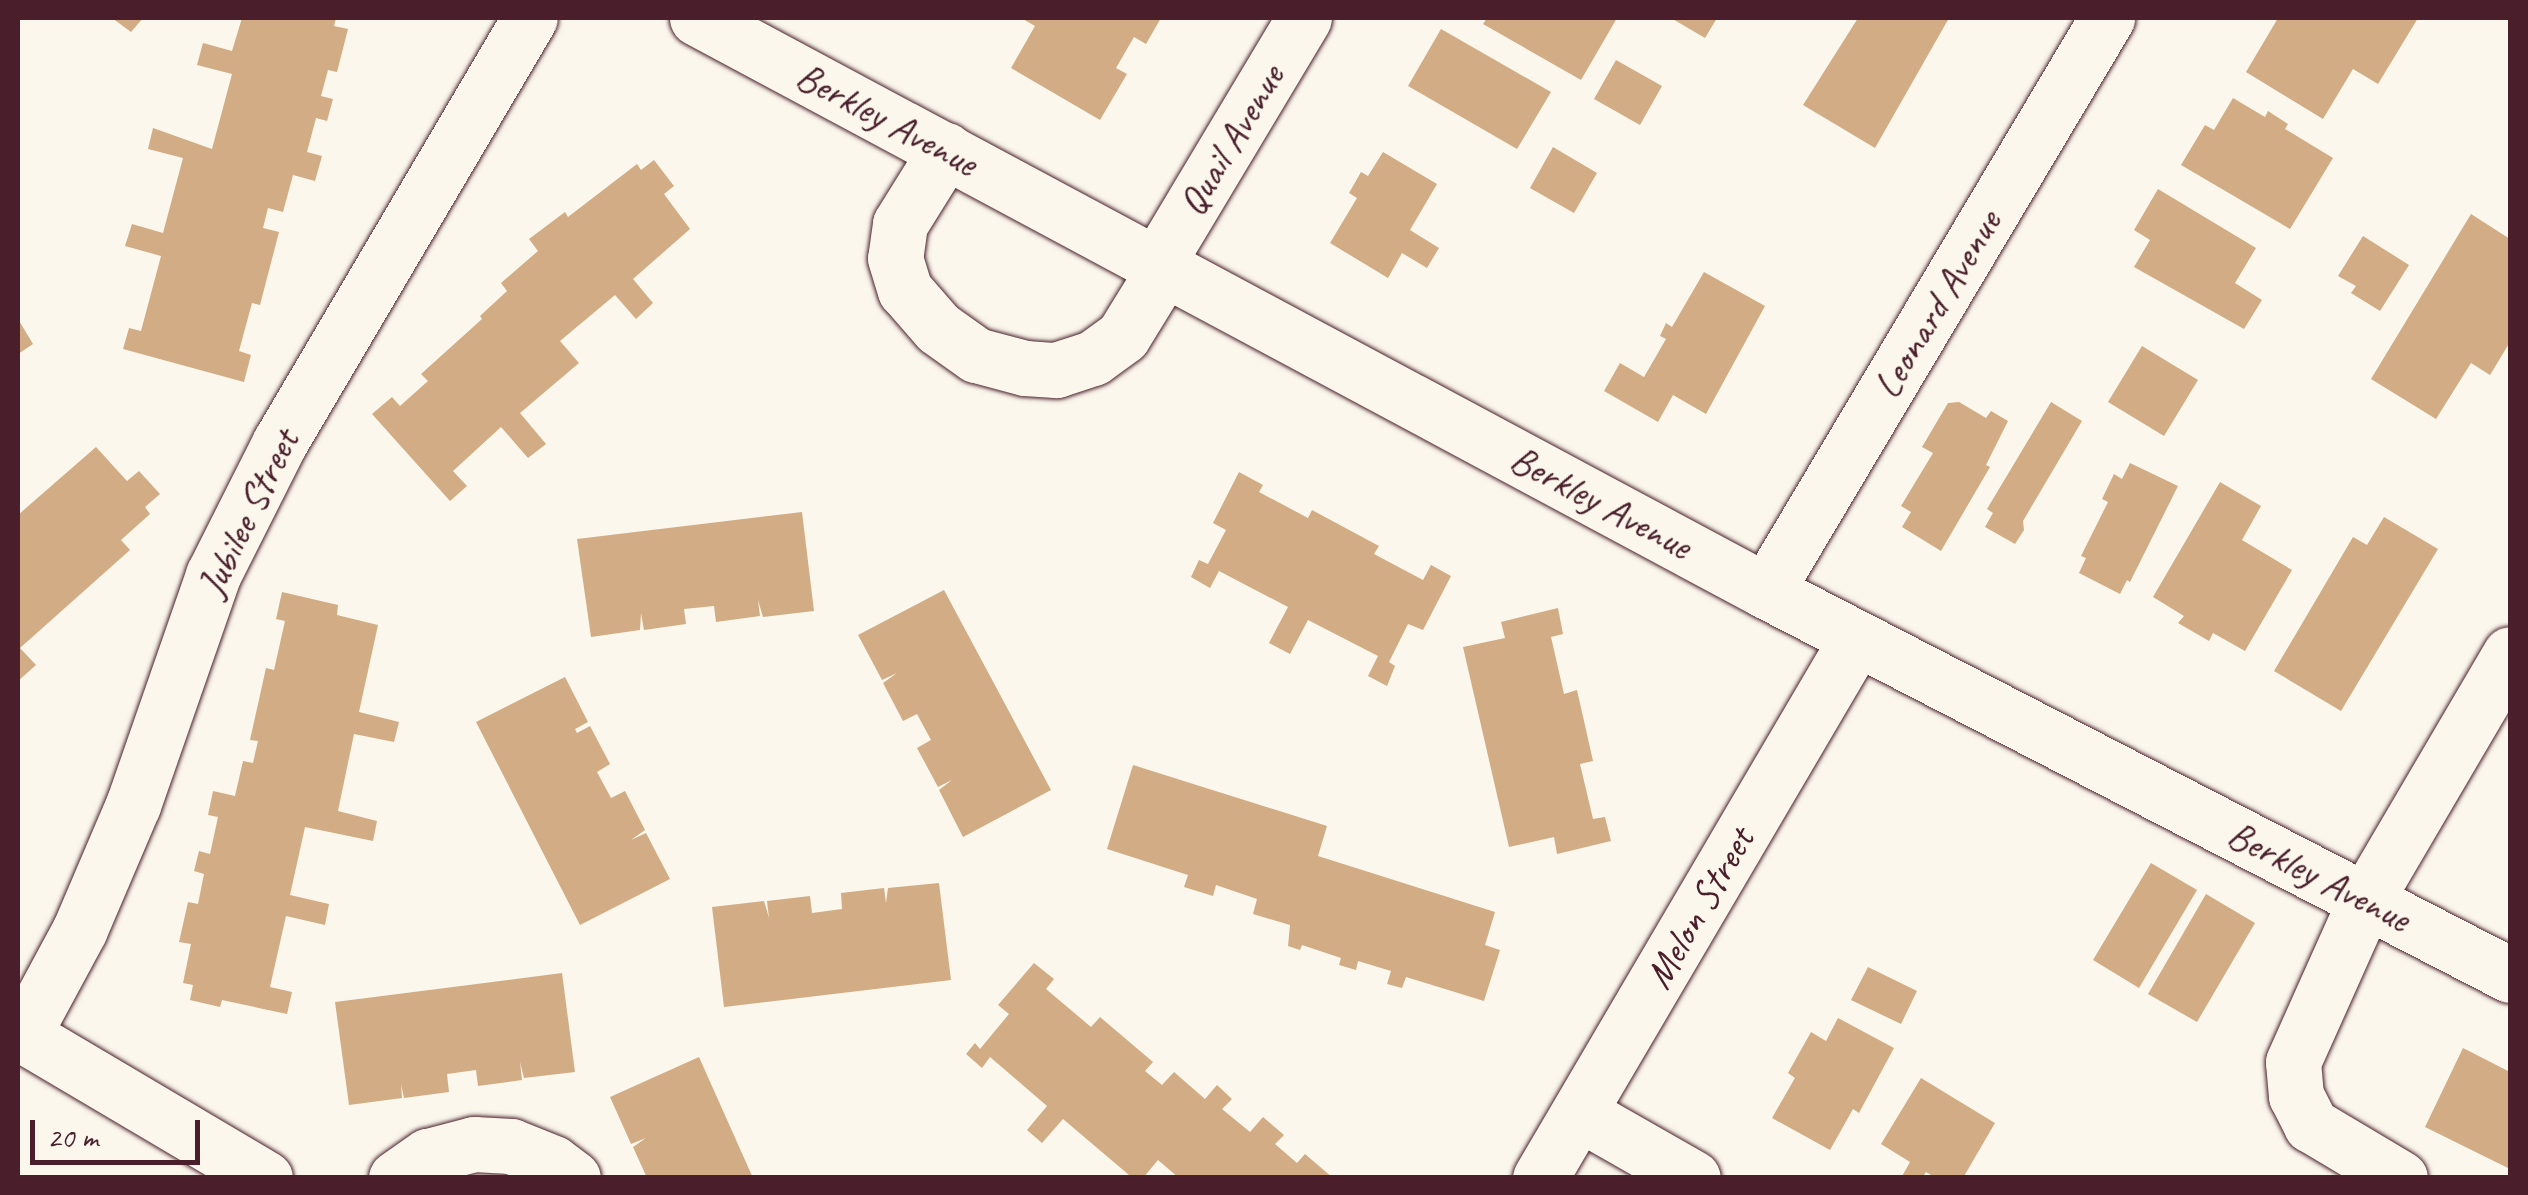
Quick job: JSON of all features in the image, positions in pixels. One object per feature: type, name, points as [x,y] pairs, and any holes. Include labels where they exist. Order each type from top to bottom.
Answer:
[{"type":"street","name":"Jubilee Street","points":[[20,1034],[95,894],[133,805],[213,576],[271,459],[530,18]]},
{"type":"street","name":"Berkley Avenue","points":[[696,18],[1162,264],[1766,591],[2510,974]]},
{"type":"street","name":"Quail Avenue","points":[[946,150],[900,224],[895,258],[905,290],[938,328],[976,355],[1025,368],[1056,370],[1093,358],[1123,336],[1304,18]]},
{"type":"street","name":"Leonard Avenue","points":[[1766,591],[2107,18]]},
{"type":"street","name":"Melon Street","points":[[1540,1178],[1857,638]]},
{"type":"street","points":[[2400,1178],[2311,1125],[2296,1096],[2293,1062],[2301,1037],[2366,901],[2510,654]]},
{"type":"street","points":[[20,1034],[265,1178]]},
{"type":"street","points":[[1579,1114],[1692,1178]]},
{"type":"street","points":[[396,1178],[428,1156],[474,1144],[511,1146],[553,1163],[574,1178]]},
{"type":"building","points":[[112,18],[143,18],[131,32]]},
{"type":"building","points":[[242,18],[336,18],[334,26],[348,29],[337,72],[328,70],[321,96],[333,99],[327,121],[316,118],[307,152],[322,156],[315,181],[293,175],[283,212],[268,208],[263,228],[279,232],[260,305],[252,303],[239,351],[251,355],[244,382],[123,349],[129,328],[141,331],[161,256],[125,246],[132,224],[163,233],[183,158],[148,149],[153,128],[212,149],[232,74],[197,65],[203,43],[232,51]]},
{"type":"building","points":[[1021,18],[1161,18],[1146,44],[1134,37],[1116,68],[1127,74],[1100,120],[1011,68],[1035,26]]},
{"type":"building","points":[[1487,18],[1617,18],[1581,80],[1483,24]]},
{"type":"building","points":[[1671,18],[1717,18],[1705,38]]},
{"type":"building","points":[[1858,18],[1949,18],[1875,148],[1803,105]]},
{"type":"building","points":[[2278,18],[2418,18],[2378,84],[2353,69],[2323,119],[2246,72]]},
{"type":"building","points":[[1441,29],[1551,92],[1517,149],[1408,86]]},
{"type":"building","points":[[1616,60],[1662,86],[1640,125],[1594,99]]},
{"type":"building","points":[[2233,98],[2265,117],[2268,111],[2288,124],[2285,129],[2333,158],[2290,229],[2181,165],[2205,125],[2214,130]]},
{"type":"building","points":[[1553,147],[1597,173],[1574,213],[1530,188]]},
{"type":"building","points":[[1383,152],[1437,184],[1410,230],[1439,248],[1427,268],[1402,253],[1388,278],[1330,243],[1357,198],[1349,193],[1361,172],[1368,176]]},
{"type":"building","points":[[654,160],[674,186],[664,194],[690,229],[633,279],[653,303],[636,319],[615,295],[560,341],[579,363],[520,413],[546,444],[528,458],[501,427],[453,471],[467,486],[450,501],[372,414],[392,397],[400,406],[428,381],[421,374],[482,319],[480,316],[507,291],[501,283],[538,251],[529,239],[565,212],[568,217],[637,164],[641,170]]},
{"type":"building","points":[[2158,189],[2256,248],[2235,283],[2262,300],[2244,329],[2134,267],[2150,240],[2134,230]]},
{"type":"building","points":[[2471,214],[2510,239],[2510,342],[2490,375],[2471,363],[2436,419],[2371,379]]},
{"type":"building","points":[[2363,236],[2409,265],[2380,311],[2351,293],[2356,286],[2338,276]]},
{"type":"building","points":[[1704,272],[1765,306],[1706,414],[1673,395],[1658,422],[1604,391],[1620,363],[1644,377],[1666,339],[1660,336],[1666,323],[1672,327]]},
{"type":"building","points":[[18,319],[33,344],[18,354]]},
{"type":"building","points":[[2142,346],[2198,380],[2164,436],[2108,402]]},
{"type":"building","points":[[1959,402],[1986,418],[1991,411],[2008,421],[1986,465],[1990,467],[1941,551],[1902,527],[1911,512],[1901,506],[1933,453],[1922,447],[1948,403]]},
{"type":"building","points":[[2051,402],[2082,421],[2023,521],[2024,530],[2015,544],[1985,527],[1993,513],[1987,509]]},
{"type":"building","points":[[96,447],[127,481],[139,471],[160,494],[145,507],[150,514],[121,540],[130,550],[20,648],[36,665],[18,681],[18,515]]},
{"type":"building","points":[[2130,463],[2178,486],[2130,582],[2127,580],[2120,594],[2079,573],[2086,558],[2081,556],[2108,502],[2102,499],[2114,474],[2122,479]]},
{"type":"building","points":[[1239,472],[1263,485],[1259,492],[1308,518],[1312,510],[1379,546],[1374,554],[1423,580],[1431,565],[1451,576],[1423,630],[1408,624],[1389,662],[1395,666],[1387,686],[1368,676],[1378,656],[1308,620],[1290,654],[1269,643],[1288,607],[1219,571],[1210,588],[1191,577],[1199,560],[1208,564],[1226,530],[1213,523]]},
{"type":"building","points":[[2220,482],[2261,506],[2242,540],[2292,570],[2245,651],[2213,633],[2209,641],[2178,623],[2184,616],[2153,597]]},
{"type":"building","points":[[802,512],[814,611],[763,617],[758,600],[760,616],[716,622],[714,606],[684,609],[686,624],[644,630],[641,613],[640,630],[591,637],[577,539]]},
{"type":"building","points":[[2384,517],[2438,549],[2341,711],[2274,671],[2353,537],[2367,545]]},
{"type":"building","points":[[944,590],[1051,790],[963,837],[939,790],[952,780],[938,787],[917,748],[931,740],[917,714],[903,721],[883,683],[897,673],[882,680],[858,635]]},
{"type":"building","points":[[282,592],[338,605],[337,615],[378,625],[359,712],[399,722],[394,742],[354,734],[338,811],[377,821],[373,841],[305,827],[290,895],[329,904],[325,925],[286,916],[270,987],[292,992],[287,1014],[222,1000],[220,1007],[190,1000],[193,985],[183,983],[191,944],[179,942],[188,902],[198,904],[204,874],[194,871],[199,851],[210,854],[218,817],[208,815],[213,791],[235,796],[243,761],[253,763],[258,741],[250,740],[266,668],[274,670],[285,621],[276,619]]},
{"type":"building","points":[[1558,608],[1563,634],[1551,637],[1564,694],[1577,690],[1593,761],[1580,764],[1593,819],[1605,817],[1611,841],[1557,854],[1554,837],[1509,847],[1463,647],[1505,638],[1501,622]]},
{"type":"building","points":[[565,677],[588,722],[575,729],[577,733],[590,726],[610,764],[597,772],[611,798],[625,791],[645,830],[631,840],[646,833],[670,879],[580,925],[476,722]]},
{"type":"building","points":[[1133,765],[1327,826],[1318,856],[1495,912],[1485,945],[1500,950],[1484,1001],[1406,977],[1402,988],[1387,984],[1391,971],[1358,961],[1356,970],[1339,965],[1341,958],[1302,945],[1300,950],[1288,946],[1290,925],[1253,914],[1257,899],[1216,885],[1213,896],[1184,887],[1188,875],[1107,849]]},
{"type":"building","points":[[2151,863],[2197,890],[2139,988],[2093,960]]},
{"type":"building","points":[[939,883],[951,980],[724,1007],[712,907],[764,901],[769,918],[767,901],[810,896],[812,913],[842,909],[841,893],[884,888],[886,903],[888,888]]},
{"type":"building","points":[[2206,894],[2255,923],[2197,1022],[2148,994]]},
{"type":"building","points":[[1034,963],[1054,979],[1046,989],[1091,1027],[1100,1017],[1153,1062],[1145,1071],[1162,1085],[1174,1072],[1205,1099],[1217,1085],[1232,1099],[1222,1109],[1250,1132],[1263,1117],[1284,1135],[1275,1144],[1297,1163],[1305,1154],[1333,1178],[1179,1178],[1158,1160],[1143,1178],[1127,1178],[1129,1175],[1063,1119],[1042,1143],[1027,1130],[1047,1106],[990,1057],[982,1068],[966,1054],[975,1043],[980,1049],[1009,1014],[998,1005]]},
{"type":"building","points":[[1868,967],[1917,991],[1901,1024],[1851,1000]]},
{"type":"building","points":[[562,973],[575,1072],[524,1078],[520,1062],[522,1080],[478,1086],[476,1070],[447,1074],[449,1092],[404,1098],[401,1084],[402,1098],[349,1105],[335,1002]]},
{"type":"building","points":[[1838,1018],[1894,1048],[1859,1113],[1853,1109],[1830,1150],[1772,1118],[1795,1078],[1788,1073],[1811,1032],[1826,1041]]},
{"type":"building","points":[[2463,1048],[2510,1072],[2510,1169],[2425,1127]]},
{"type":"building","points":[[699,1057],[753,1178],[647,1178],[633,1147],[646,1138],[631,1144],[610,1097]]},
{"type":"building","points":[[1921,1078],[1995,1123],[1963,1178],[1936,1178],[1926,1172],[1922,1178],[1901,1178],[1910,1162],[1881,1144]]}]
